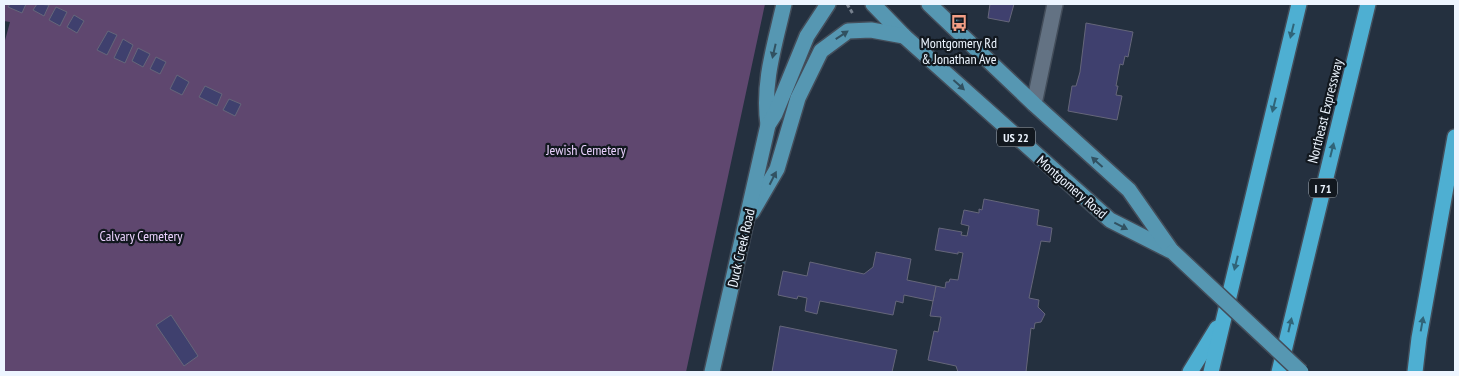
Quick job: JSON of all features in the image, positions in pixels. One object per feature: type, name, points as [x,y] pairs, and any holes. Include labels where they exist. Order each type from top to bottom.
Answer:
[{"type":"highway","points":[[1211,372],[1298,4]]},
{"type":"highway","name":"Northeast Expressway","points":[[1279,372],[1368,4]]},
{"type":"highway","points":[[1415,372],[1419,338],[1455,138]]},
{"type":"highway","points":[[1190,372],[1223,318]]},
{"type":"main road","name":"Duck Creek Road","points":[[712,372],[768,124],[765,103],[767,81],[784,4]]},
{"type":"main road","name":"Duck Creek Road","points":[[768,124],[775,114],[807,36],[828,4]]},
{"type":"main road","name":"Montgomery Road","points":[[873,4],[904,36],[1110,220],[1173,252]]},
{"type":"main road","name":"Montgomery Road","points":[[930,4],[1034,104],[1129,190],[1173,252],[1301,372]]},
{"type":"main road","points":[[747,219],[762,197],[777,168],[798,98],[821,52],[848,31],[871,30],[904,36]]},
{"type":"street","points":[[1034,104],[1055,4]]},
{"type":"path","points":[[849,4],[853,14]]},
{"type":"green space","points":[[4,4],[765,4],[686,372],[4,372],[4,44],[10,22],[4,21]]},
{"type":"building","points":[[10,4],[26,4],[22,13],[8,7]]},
{"type":"building","points":[[37,4],[49,5],[44,16],[33,10]]},
{"type":"building","points":[[990,4],[1014,4],[1009,22],[988,18]]},
{"type":"building","points":[[56,7],[67,12],[60,26],[49,20]]},
{"type":"building","points":[[74,15],[84,21],[77,33],[67,27]]},
{"type":"building","points":[[1086,23],[1133,32],[1128,57],[1125,56],[1123,65],[1120,64],[1116,86],[1118,86],[1116,95],[1122,96],[1117,120],[1068,111],[1072,86],[1076,86],[1080,72]]},
{"type":"building","points":[[108,31],[117,35],[107,55],[97,50]]},
{"type":"building","points":[[123,39],[133,45],[125,63],[114,58]]},
{"type":"building","points":[[138,48],[150,54],[143,67],[132,61]]},
{"type":"building","points":[[156,57],[166,62],[160,74],[150,69]]},
{"type":"building","points":[[177,75],[189,82],[182,95],[170,89]]},
{"type":"building","points":[[205,86],[222,94],[217,106],[199,97]]},
{"type":"building","points":[[229,99],[241,104],[235,116],[223,110]]},
{"type":"building","points":[[984,199],[1039,210],[1037,225],[1052,228],[1050,242],[1041,241],[1029,298],[1039,300],[1038,307],[1045,314],[1041,322],[1035,323],[1034,329],[1031,328],[1026,372],[958,372],[956,366],[928,360],[934,331],[938,332],[941,317],[930,316],[936,286],[945,288],[946,282],[949,282],[950,279],[958,280],[963,253],[958,252],[958,254],[935,250],[939,228],[962,232],[961,235],[967,236],[969,226],[961,224],[964,210],[979,213],[979,209],[982,210]]},
{"type":"building","points":[[876,252],[911,259],[907,280],[936,286],[933,301],[904,295],[903,303],[896,301],[893,315],[820,301],[817,314],[805,311],[807,298],[798,296],[797,299],[778,295],[783,271],[807,276],[810,262],[864,274],[873,267]]},
{"type":"building","points":[[171,315],[198,356],[184,366],[156,325]]},
{"type":"building","points":[[780,326],[897,350],[892,372],[772,372]]},
{"type":"place","name":"Montgomery Rd & Jonathan Ave","points":[[959,23]]},
{"type":"park label","name":"Jewish Cemetery","points":[[586,150]]},
{"type":"park label","name":"Calvary Cemetery","points":[[141,236]]}]
